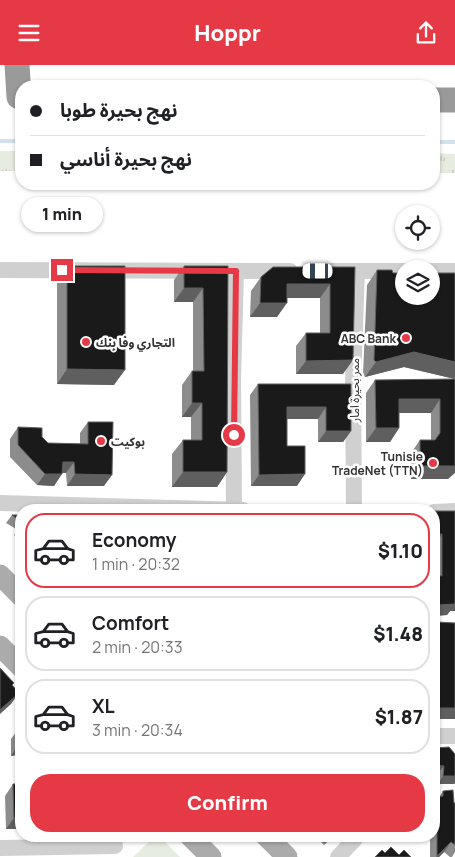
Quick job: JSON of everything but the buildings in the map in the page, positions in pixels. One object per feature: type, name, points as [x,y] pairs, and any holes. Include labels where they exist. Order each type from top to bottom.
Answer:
[{"type":"highway","points":[[15,80],[17,65]]},
{"type":"highway","points":[[13,97],[15,81]]},
{"type":"highway","points":[[440,100],[455,100]]},
{"type":"main road","points":[[0,575],[15,590]]},
{"type":"main road","points":[[0,646],[15,661]]},
{"type":"main road","points":[[196,842],[211,857]]},
{"type":"main road","points":[[272,842],[286,857]]},
{"type":"street","points":[[0,275],[0,270],[395,271]]},
{"type":"street","points":[[234,504],[233,379],[236,271]]},
{"type":"street","name":"ممر بحيرة امار","points":[[354,504],[353,382],[357,271]]},
{"type":"street","points":[[440,271],[455,271]]},
{"type":"street","points":[[0,503],[33,504]]},
{"type":"street","points":[[440,512],[455,511]]},
{"type":"street","points":[[440,735],[455,736]]},
{"type":"street","points":[[338,857],[351,842]]},
{"type":"street","points":[[0,849],[119,846]]},
{"type":"green space","points":[[0,151],[15,151],[15,171],[0,171]]},
{"type":"green space","points":[[440,153],[455,154],[455,173],[440,173]]},
{"type":"green space","points":[[149,842],[165,842],[180,857],[133,857]]},
{"type":"waterway","points":[[0,141],[15,141]]},
{"type":"waterway","points":[[440,142],[455,142]]},
{"type":"place","name":"ABC Bank","points":[[406,338]]},
{"type":"place","name":"التجاري وفا بنك","points":[[86,342]]},
{"type":"place","name":"بوكيت","points":[[101,441]]},
{"type":"place","name":"Tunisie TradeNet (TTN)","points":[[433,463]]},
{"type":"route","points":[[62,270],[236,271],[233,379],[234,435]]}]
